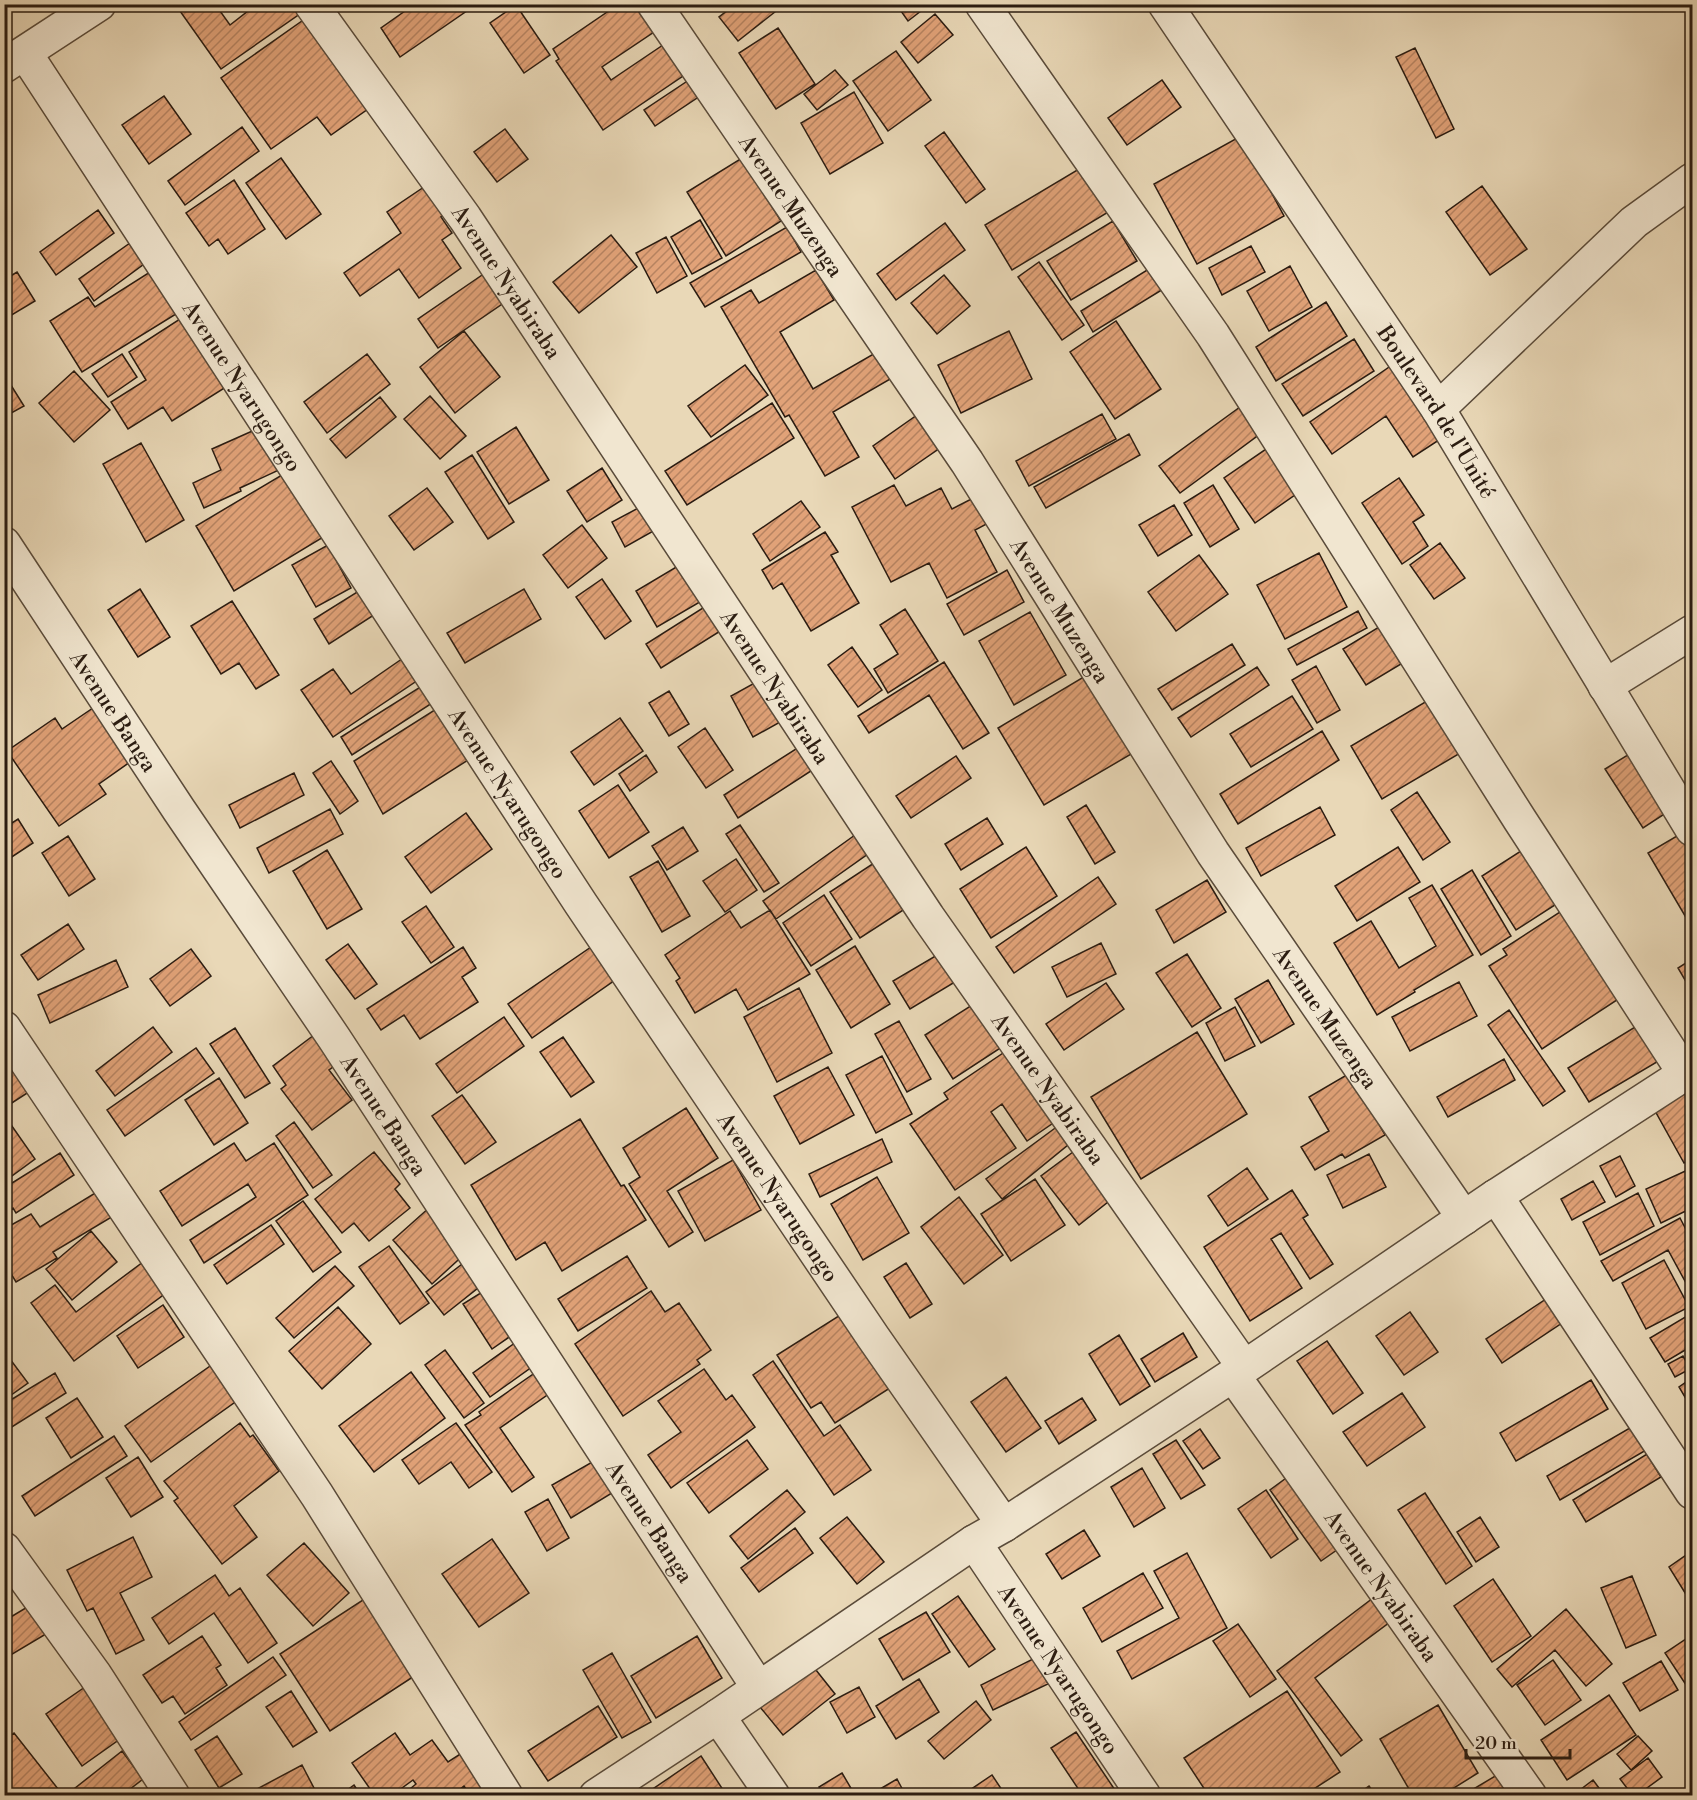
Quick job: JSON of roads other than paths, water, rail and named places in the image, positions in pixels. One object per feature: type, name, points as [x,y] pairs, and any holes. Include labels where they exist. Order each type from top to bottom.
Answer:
[{"type":"street","points":[[12,56],[99,4]]},
{"type":"street","name":"Avenue Nyabiraba","points":[[311,4],[465,218],[928,917],[1530,1796]]},
{"type":"street","name":"Avenue Muzenga","points":[[654,4],[967,462],[1212,853],[1464,1218]]},
{"type":"street","points":[[596,1796],[974,1542],[1004,1525],[1238,1371],[1496,1196],[1689,1072],[1520,820],[1213,335],[982,4]]},
{"type":"street","name":"Boulevard de l'Unité","points":[[1165,4],[1438,409],[1692,829]]},
{"type":"street","name":"Avenue Nyarugongo","points":[[12,56],[580,904],[873,1337],[1004,1525]]},
{"type":"street","points":[[1438,409],[1634,222],[1692,180]]},
{"type":"street","name":"Avenue Banga","points":[[4,544],[178,810],[334,1038],[759,1687]]},
{"type":"street","points":[[1605,686],[1692,632]]},
{"type":"street","points":[[4,1028],[317,1496],[506,1796]]},
{"type":"street","points":[[1496,1196],[1692,1492]]},
{"type":"street","name":"Avenue Nyarugongo","points":[[974,1542],[1144,1796]]},
{"type":"street","points":[[4,1549],[95,1675],[173,1796]]},
{"type":"street","points":[[718,1716],[773,1796]]}]
